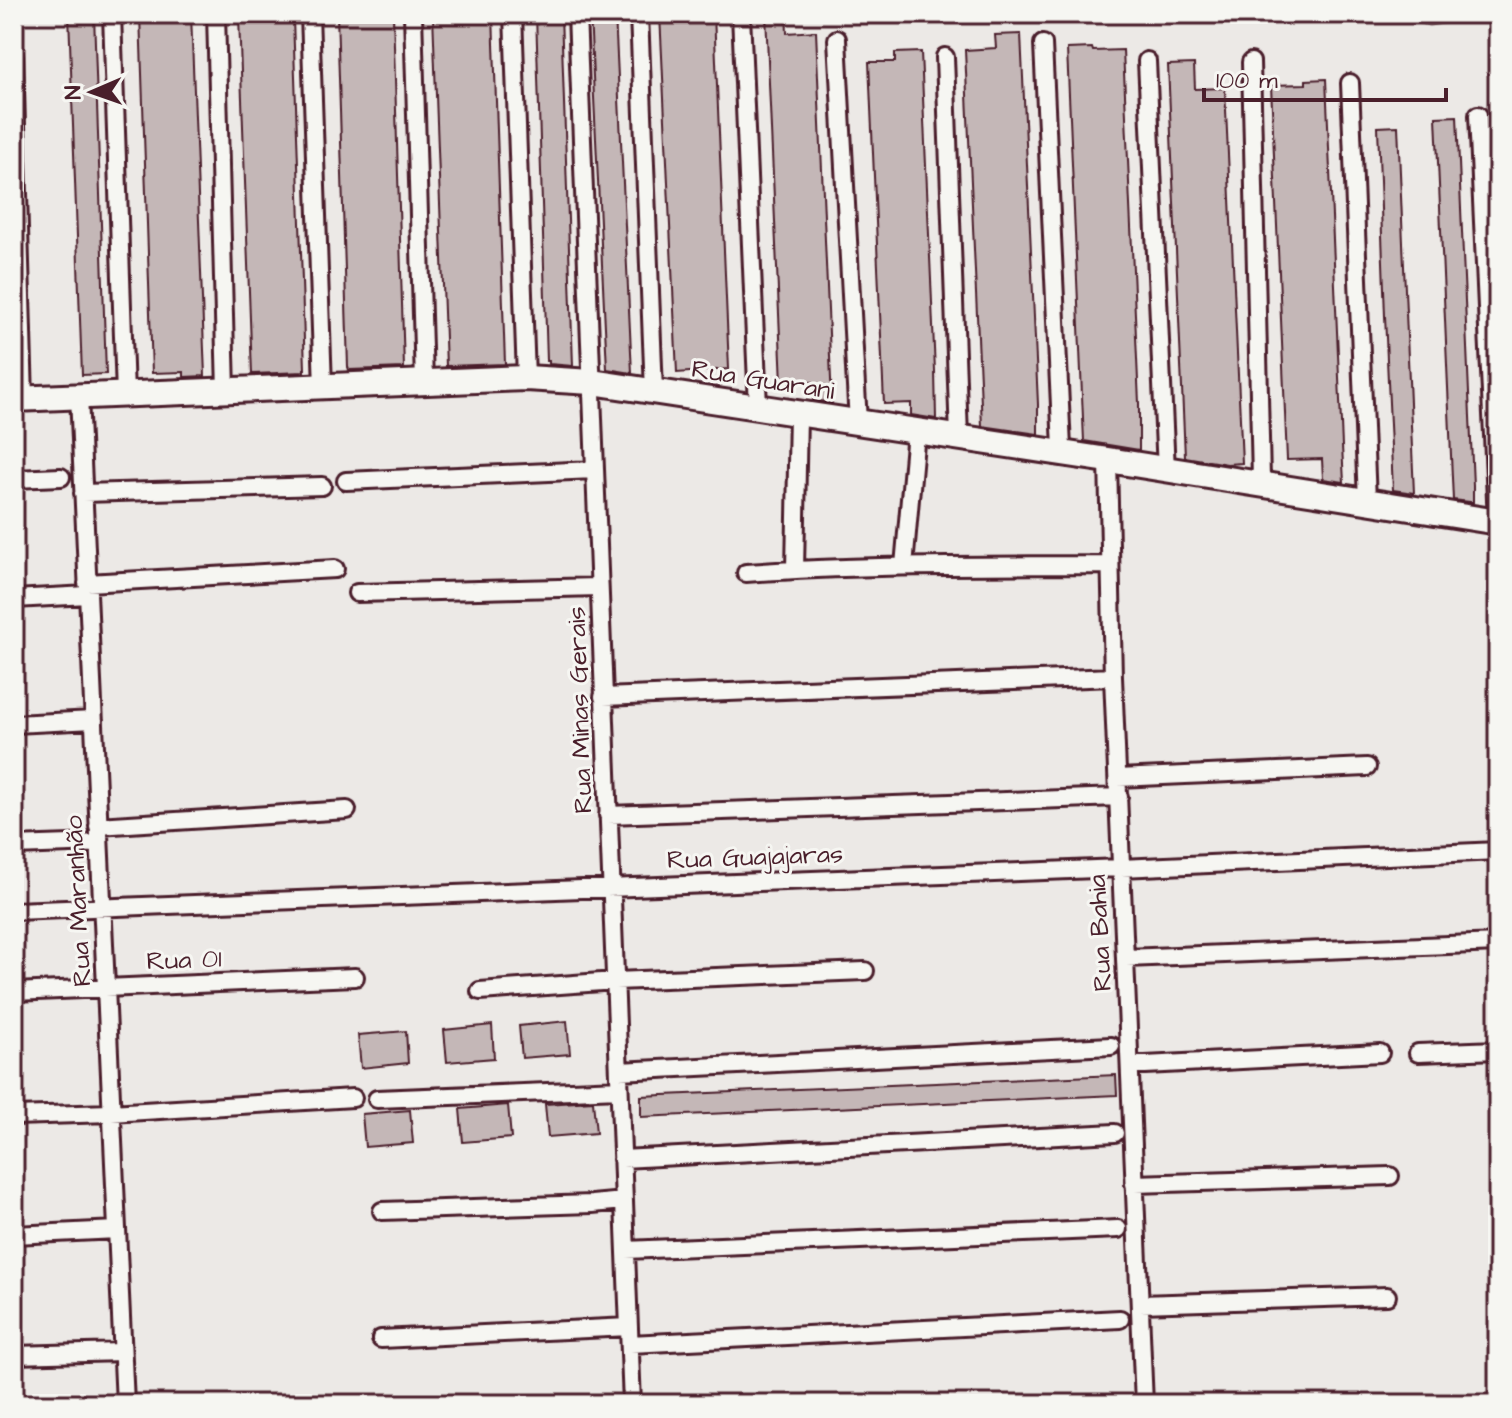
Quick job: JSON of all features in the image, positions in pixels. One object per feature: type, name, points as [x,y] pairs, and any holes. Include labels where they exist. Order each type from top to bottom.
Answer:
[{"type":"street","points":[[112,14],[125,395]]},
{"type":"street","points":[[216,14],[226,391]]},
{"type":"street","points":[[310,14],[323,387]]},
{"type":"street","points":[[413,14],[424,382]]},
{"type":"street","points":[[513,14],[526,378]]},
{"type":"street","name":"Rua Minas Gerais","points":[[577,14],[632,1404]]},
{"type":"street","points":[[639,14],[654,392]]},
{"type":"street","points":[[741,14],[758,407]]},
{"type":"street","points":[[837,39],[858,423]]},
{"type":"street","points":[[1043,44],[1060,453]]},
{"type":"street","points":[[14,57],[19,399]]},
{"type":"street","points":[[945,57],[959,437]]},
{"type":"street","points":[[1147,61],[1166,470]]},
{"type":"street","points":[[1251,62],[1261,479],[1257,484]]},
{"type":"street","points":[[1350,83],[1367,501]]},
{"type":"street","points":[[1478,115],[1497,522]]},
{"type":"street","name":"Rua Guarani","points":[[19,399],[526,378],[592,382],[1497,522]]},
{"type":"street","name":"Rua Maranhão","points":[[79,396],[125,1404]]},
{"type":"street","points":[[795,570],[798,414]]},
{"type":"street","points":[[904,566],[916,432]]},
{"type":"street","name":"Rua Bahia","points":[[1108,460],[1113,677],[1144,1404]]},
{"type":"street","points":[[346,481],[594,470]]},
{"type":"street","points":[[14,479],[61,477]]},
{"type":"street","points":[[83,493],[322,486]]},
{"type":"street","points":[[746,573],[904,566],[1110,565]]},
{"type":"street","points":[[14,599],[88,589],[335,569]]},
{"type":"street","points":[[357,593],[599,587]]},
{"type":"street","points":[[603,697],[1113,677]]},
{"type":"street","points":[[14,724],[94,720]]},
{"type":"street","points":[[1118,778],[1367,767]]},
{"type":"street","points":[[608,815],[1119,797]]},
{"type":"street","points":[[14,846],[347,810]]},
{"type":"street","name":"Rua Guajajaras","points":[[14,911],[1498,851]]},
{"type":"street","points":[[1126,958],[1498,943]]},
{"type":"street","points":[[480,991],[615,981],[865,971]]},
{"type":"street","name":"Rua 01","points":[[14,992],[355,977]]},
{"type":"street","points":[[619,1071],[1111,1046]]},
{"type":"street","points":[[1418,1053],[1498,1050]]},
{"type":"street","points":[[1130,1065],[1380,1053]]},
{"type":"street","points":[[377,1099],[619,1089]]},
{"type":"street","points":[[14,1116],[353,1098]]},
{"type":"street","points":[[622,1159],[1115,1133]]},
{"type":"street","points":[[1134,1184],[1390,1176]]},
{"type":"street","points":[[382,1211],[624,1201]]},
{"type":"street","points":[[626,1250],[1118,1229]]},
{"type":"street","points":[[14,1235],[117,1230]]},
{"type":"street","points":[[1140,1304],[1387,1296]]},
{"type":"street","points":[[381,1339],[629,1335],[1120,1319]]},
{"type":"street","points":[[14,1355],[122,1352]]},
{"type":"building","points":[[69,14],[94,14],[106,374],[82,375]]},
{"type":"building","points":[[140,14],[191,14],[205,376],[184,377],[184,372],[152,373]]},
{"type":"building","points":[[291,14],[293,18],[305,369],[304,372],[252,374],[239,17]]},
{"type":"building","points":[[337,14],[393,14],[404,368],[349,370],[348,367]]},
{"type":"building","points":[[433,14],[493,14],[505,364],[446,366]]},
{"type":"building","points":[[536,14],[561,14],[573,366],[549,364],[547,361]]},
{"type":"building","points":[[590,14],[615,14],[632,373],[607,369]]},
{"type":"building","points":[[660,14],[714,14],[729,369],[677,373]]},
{"type":"building","points":[[766,14],[786,14],[787,33],[816,31],[832,403],[813,400],[813,382],[782,383]]},
{"type":"building","points":[[1021,34],[1038,434],[982,426],[965,50],[996,48],[995,35]]},
{"type":"building","points":[[1092,48],[1093,51],[1123,50],[1139,450],[1084,441],[1067,49]]},
{"type":"building","points":[[921,52],[936,419],[911,415],[911,403],[884,404],[869,62],[895,62],[895,53]]},
{"type":"building","points":[[1194,64],[1195,89],[1225,88],[1242,463],[1227,464],[1185,457],[1168,65]]},
{"type":"building","points":[[1326,79],[1344,482],[1323,479],[1322,459],[1287,460],[1271,85],[1306,84],[1306,80]]},
{"type":"building","points":[[1457,116],[1473,502],[1453,500],[1436,117]]},
{"type":"building","points":[[1398,126],[1414,493],[1393,490],[1385,316],[1378,127]]},
{"type":"building","points":[[567,1021],[570,1054],[522,1058],[519,1026]]},
{"type":"building","points":[[492,1025],[494,1058],[447,1062],[444,1030]]},
{"type":"building","points":[[406,1031],[408,1063],[361,1068],[358,1035]]},
{"type":"building","points":[[1116,1075],[1117,1095],[641,1117],[641,1096]]},
{"type":"building","points":[[593,1101],[596,1133],[548,1137],[545,1104]]},
{"type":"building","points":[[508,1105],[511,1138],[463,1142],[460,1109]]},
{"type":"building","points":[[410,1110],[413,1143],[365,1147],[362,1114]]},
{"type":"waterway","points":[[1389,14],[1429,24],[1498,17]]}]
